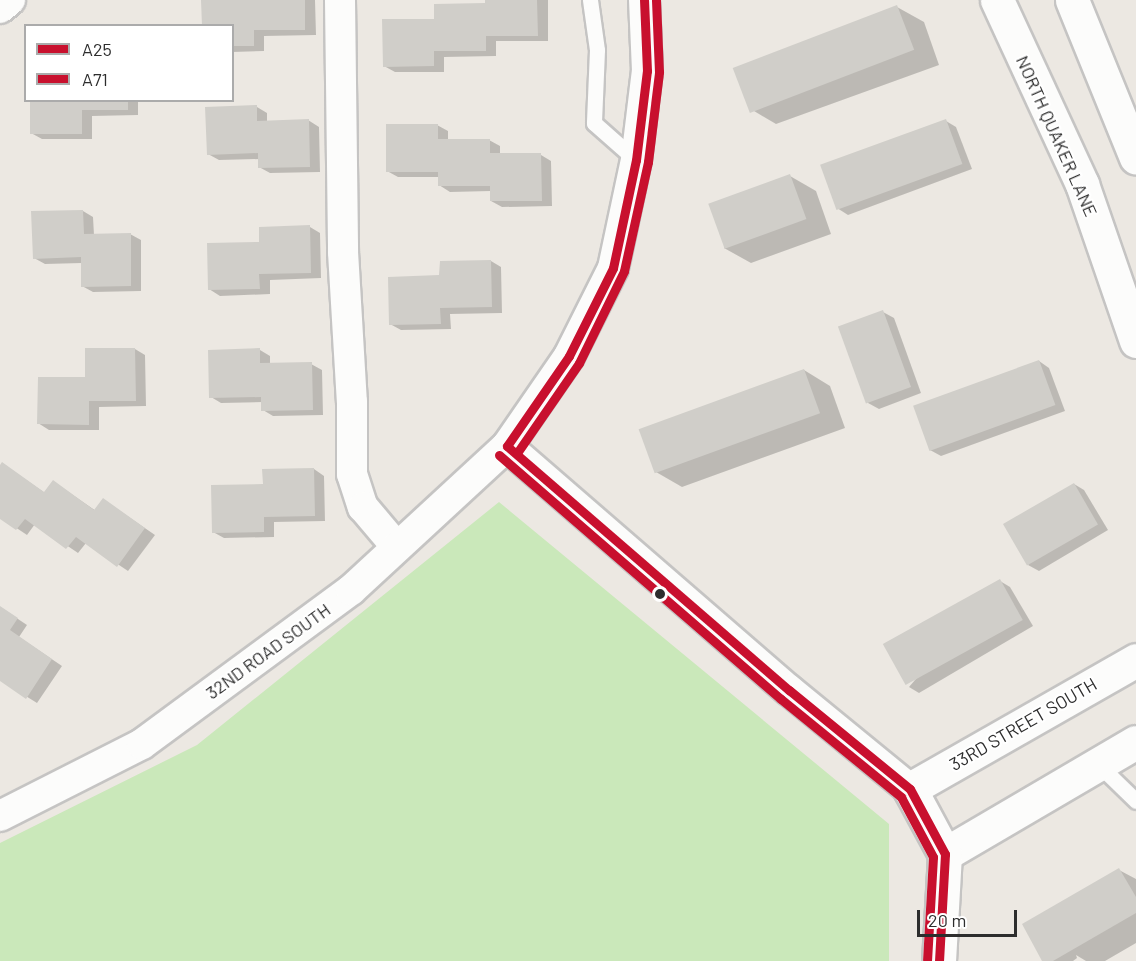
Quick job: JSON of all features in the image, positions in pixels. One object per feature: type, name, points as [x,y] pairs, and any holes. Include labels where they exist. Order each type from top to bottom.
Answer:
[{"type":"street","points":[[0,8],[10,0]]},
{"type":"street","points":[[340,0],[343,252],[352,402],[352,474],[363,507],[396,546]]},
{"type":"street","name":"32ND ROAD SOUTH","points":[[0,816],[142,744],[351,590],[396,546],[507,446],[569,356],[613,268],[636,160],[647,71],[644,0]]},
{"type":"street","name":"NORTH QUAKER LANE","points":[[997,0],[1082,184],[1136,341]]},
{"type":"street","points":[[1072,0],[1136,158]]},
{"type":"street","points":[[507,446],[789,690],[910,789],[945,854],[939,961]]},
{"type":"street","name":"33RD STREET SOUTH","points":[[910,789],[1136,660]]},
{"type":"street","points":[[945,854],[1136,742]]},
{"type":"lane","points":[[590,0],[597,50],[594,123],[636,160]]},
{"type":"lane","points":[[1098,764],[1136,801]]},
{"type":"green space","points":[[499,502],[889,824],[889,961],[0,961],[0,843],[197,745]]},
{"type":"building","points":[[201,0],[305,0],[305,30],[254,30],[254,46],[234,46],[234,24],[202,24]]},
{"type":"building","points":[[485,0],[537,0],[538,36],[486,36],[486,51],[434,51],[434,66],[383,67],[382,19],[434,19],[434,4],[485,3]]},
{"type":"building","points":[[897,5],[914,50],[750,113],[733,68]]},
{"type":"building","points":[[30,102],[128,102],[128,110],[82,110],[82,134],[30,134]]},
{"type":"building","points":[[257,105],[257,121],[309,119],[310,167],[258,168],[258,153],[207,155],[205,107]]},
{"type":"building","points":[[946,119],[962,164],[836,210],[820,165]]},
{"type":"building","points":[[386,124],[438,124],[438,139],[490,139],[490,153],[541,153],[542,201],[490,201],[490,186],[438,186],[438,172],[386,172]]},
{"type":"building","points":[[790,174],[806,219],[725,249],[708,204]]},
{"type":"building","points":[[83,210],[84,234],[131,233],[131,286],[81,287],[81,257],[33,259],[31,211]]},
{"type":"building","points":[[310,225],[311,273],[259,274],[260,289],[208,290],[207,243],[259,242],[259,227]]},
{"type":"building","points":[[491,260],[492,307],[440,308],[441,324],[389,325],[388,277],[439,275],[440,261]]},
{"type":"building","points":[[883,310],[911,387],[866,403],[838,326]]},
{"type":"building","points":[[85,348],[135,348],[136,401],[89,401],[89,425],[37,424],[38,377],[85,377]]},
{"type":"building","points":[[260,348],[260,363],[312,362],[313,410],[261,411],[261,397],[209,398],[208,350]]},
{"type":"building","points":[[1039,360],[1055,405],[929,451],[913,406]]},
{"type":"building","points":[[804,369],[820,413],[655,473],[639,429]]},
{"type":"building","points":[[2,462],[44,492],[53,480],[94,510],[103,498],[145,528],[117,567],[76,537],[66,549],[25,519],[16,530],[0,519],[0,465]]},
{"type":"building","points":[[314,468],[315,516],[264,517],[264,532],[212,533],[211,485],[263,484],[262,469]]},
{"type":"building","points":[[1074,483],[1098,525],[1027,566],[1003,524]]},
{"type":"building","points":[[1000,579],[1023,620],[906,685],[883,644]]},
{"type":"building","points":[[0,606],[18,618],[10,630],[52,659],[26,699],[0,681]]},
{"type":"building","points":[[1119,868],[1136,897],[1136,913],[1053,961],[1042,961],[1022,924]]},
{"type":"transit line","name":"A25","points":[[507,446],[569,356],[613,268],[636,160],[647,71],[644,0]]},
{"type":"transit line","name":"A71","points":[[517,453],[579,363],[624,271],[648,162],[659,72],[656,0]]},
{"type":"transit line","name":"A25","points":[[507,446],[789,690],[910,789],[945,854],[939,961]]},
{"type":"transit line","name":"A71","points":[[499,455],[781,699],[901,797],[933,857],[927,960]]}]
